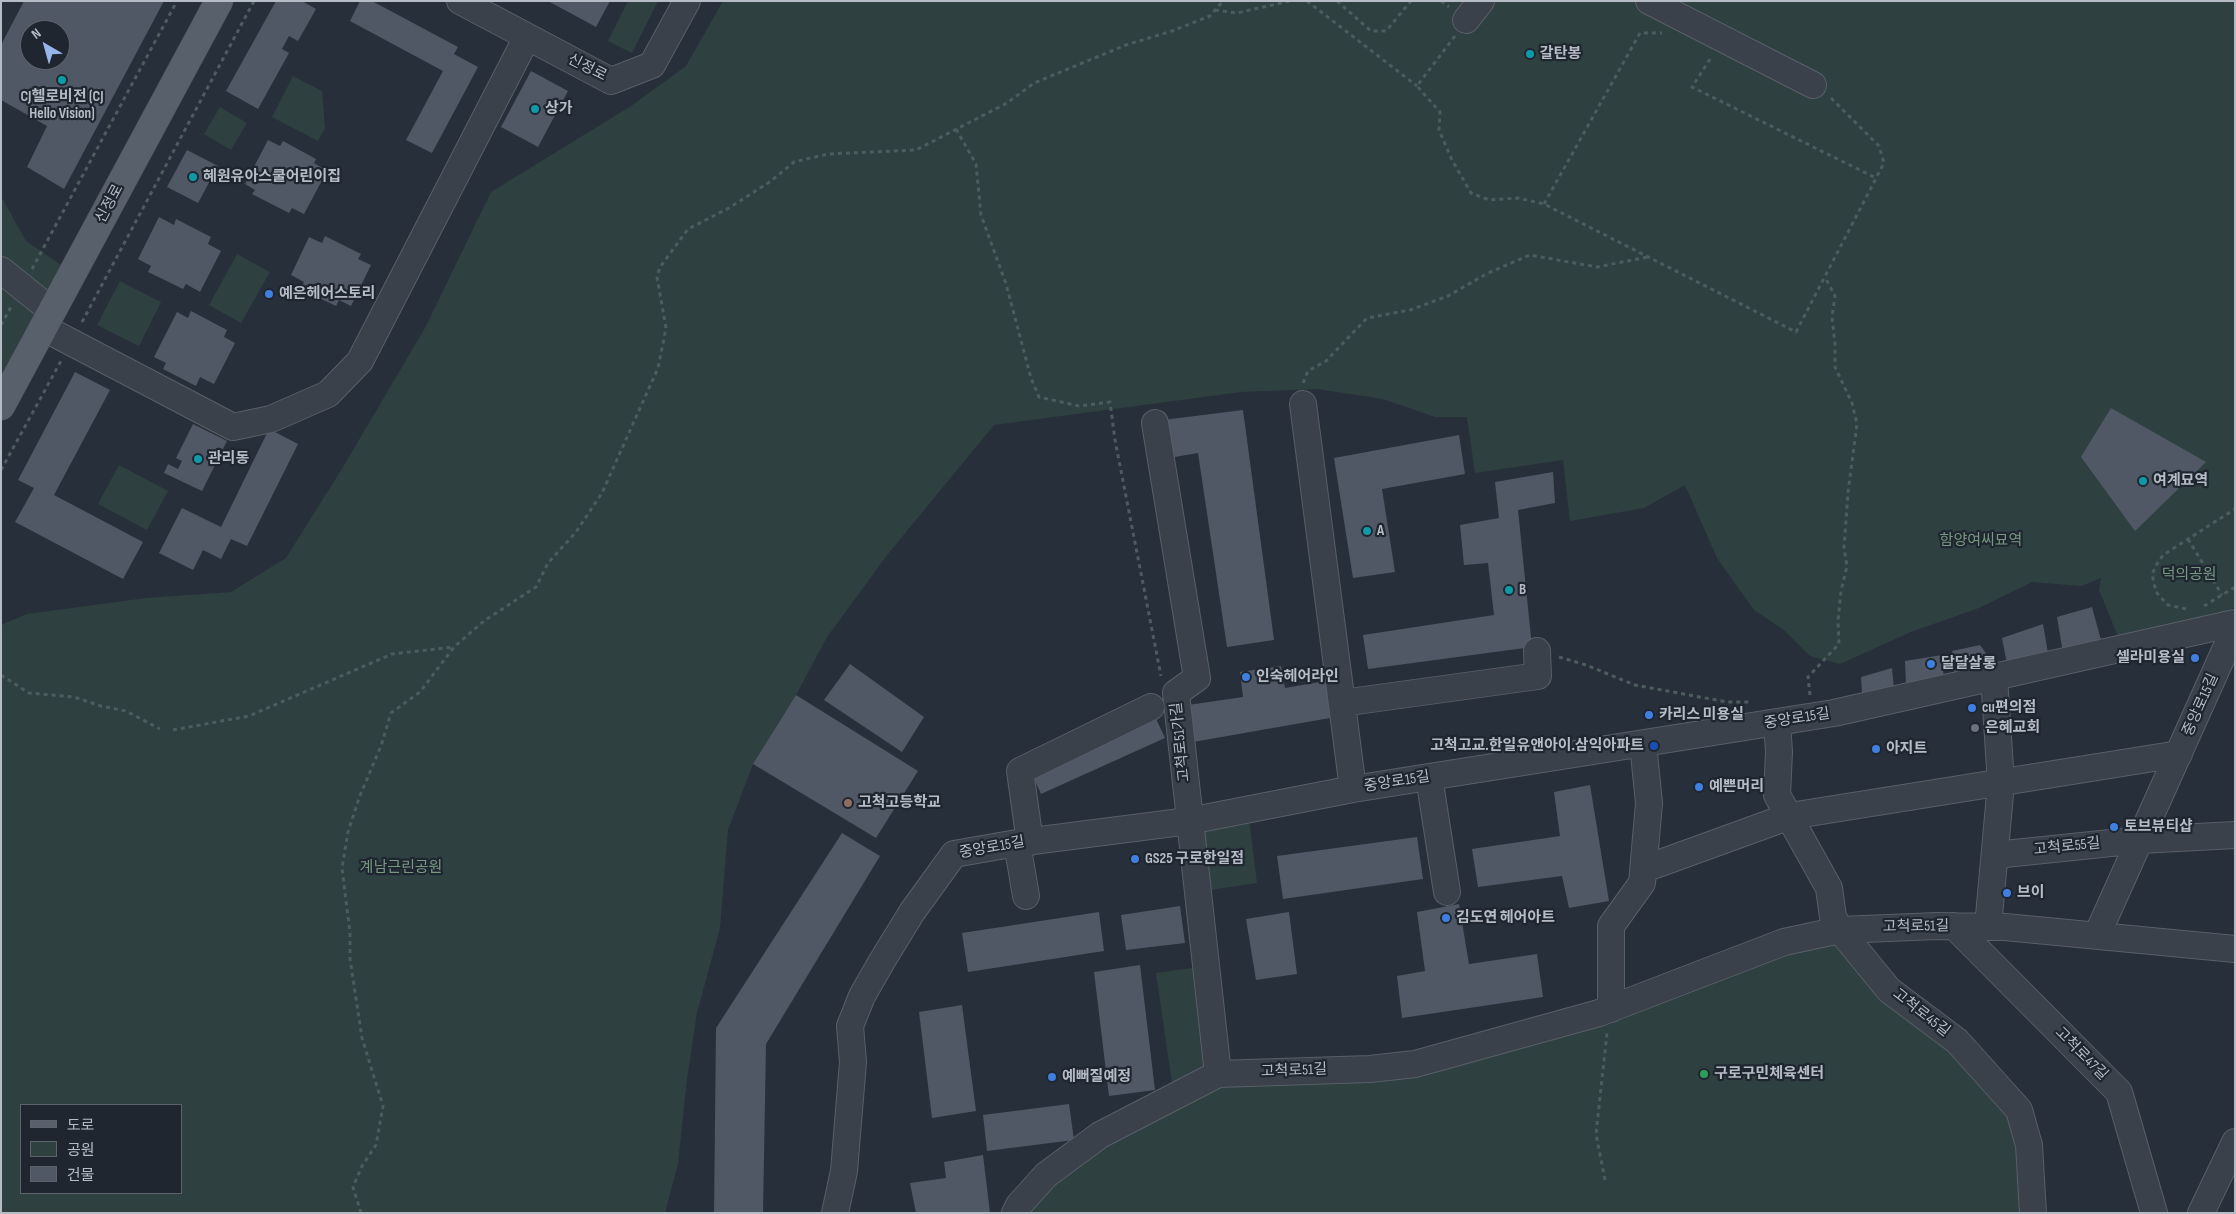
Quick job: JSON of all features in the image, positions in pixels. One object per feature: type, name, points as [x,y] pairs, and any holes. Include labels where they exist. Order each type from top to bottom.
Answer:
[{"type":"main road","name":"신정로","points":[[1,406],[219,1]]},
{"type":"street","name":"신정로","points":[[460,1],[611,81],[652,66],[687,1]]},
{"type":"street","points":[[1649,1],[1711,51],[1813,85]]},
{"type":"street","points":[[1,270],[22,287],[48,319],[71,342],[233,427],[271,419],[328,394],[360,361],[527,37]]},
{"type":"street","name":"중앙로15길","points":[[1303,404],[1353,789]]},
{"type":"street","name":"고척로51가길","points":[[1155,423],[1197,678],[1176,693],[1218,1074]]},
{"type":"street","name":"중앙로15길","points":[[835,1213],[844,1170],[852,1062],[850,1026],[862,996],[912,912],[954,854],[1023,842],[1189,822],[1353,789],[1812,717],[2235,624]]},
{"type":"street","name":"중앙로15길","points":[[2179,754],[2235,628]]},
{"type":"street","points":[[1342,702],[1538,676],[1537,651]]},
{"type":"street","points":[[1988,927],[2001,783],[1994,678]]},
{"type":"street","points":[[1026,896],[1020,771],[1151,707]]},
{"type":"street","name":"고척로45길","points":[[1777,722],[1779,752],[1777,795],[1829,888],[1834,917],[1840,930],[1889,990],[1957,1041],[2018,1110],[2030,1146],[2033,1213]]},
{"type":"street","points":[[1611,1009],[1611,926],[1642,883],[1644,869],[1649,803],[1642,744]]},
{"type":"street","points":[[1644,869],[1790,816],[2179,754]]},
{"type":"street","points":[[2097,936],[2179,754]]},
{"type":"street","points":[[1429,777],[1447,892]]},
{"type":"street","name":"고척로55길","points":[[1995,855],[2140,840],[2235,835]]},
{"type":"street","name":"고척로51길","points":[[1015,1213],[1019,1204],[1046,1175],[1100,1135],[1218,1074],[1370,1069],[1414,1064],[1611,1009],[1784,942],[1840,930],[1954,926],[1988,927],[2235,949]]},
{"type":"street","name":"고척로47길","points":[[1954,926],[2119,1092],[2154,1213]]},
{"type":"street","points":[[2201,1213],[2235,1142]]},
{"type":"path","points":[[1,325],[178,1]]},
{"type":"path","points":[[1,470],[254,1]]},
{"type":"path","points":[[361,1213],[353,1186],[362,1166],[376,1145],[383,1106],[362,1038],[350,959],[350,933],[342,868],[348,832],[359,798],[381,746],[391,713],[420,692],[454,647],[484,621],[536,587],[548,563],[576,532],[602,493],[658,368],[666,328],[657,277],[660,267],[688,228],[729,208],[771,181],[794,162],[828,154],[916,150],[1007,103],[1034,83],[1126,45],[1180,28],[1210,16],[1223,1]]},
{"type":"path","points":[[1215,10],[1237,13],[1290,1]]},
{"type":"path","points":[[1307,1],[1417,86],[1440,112],[1439,130],[1452,160],[1471,193],[1489,200],[1518,198],[1544,204],[1796,332],[1884,163],[1879,146],[1835,102],[1813,85]]},
{"type":"path","points":[[1337,1],[1371,31],[1386,31],[1411,1]]},
{"type":"path","points":[[1417,86],[1473,11]]},
{"type":"path","points":[[1544,204],[1640,33],[1662,33],[1668,36]]},
{"type":"path","points":[[1711,51],[1692,87],[1876,178]]},
{"type":"path","points":[[956,129],[976,164],[981,215],[1006,284],[1031,378],[1038,397],[1079,406],[1110,402],[1116,450],[1161,676],[1176,693]]},
{"type":"path","points":[[1303,404],[1301,390],[1308,371],[1326,361],[1367,318],[1410,310],[1448,296],[1488,273],[1530,255],[1597,266],[1648,257]]},
{"type":"path","points":[[1812,717],[1808,677],[1839,644],[1838,621],[1841,591],[1847,566],[1844,548],[1848,492],[1857,424],[1852,403],[1835,367],[1836,344],[1832,316],[1835,296],[1825,276]]},
{"type":"path","points":[[2192,610],[2177,608],[2164,601],[2156,592],[2152,574],[2163,555],[2235,509]]},
{"type":"path","points":[[2188,539],[2222,595]]},
{"type":"path","points":[[2200,608],[2235,587]]},
{"type":"path","points":[[173,730],[249,716],[392,654],[454,647]]},
{"type":"path","points":[[1537,651],[1586,665],[1635,685],[1727,702],[1753,702]]},
{"type":"path","points":[[1,675],[29,693],[74,696],[101,706],[126,711],[160,730]]},
{"type":"path","points":[[1605,1180],[1596,1134],[1611,1009]]},
{"type":"green space","points":[[628,1],[658,1],[632,53],[608,41]]},
{"type":"green space","name":"계남근린공원","points":[[723,1],[2235,1],[2235,607],[2227,611],[2119,639],[2099,590],[2101,578],[2082,586],[2032,582],[1979,608],[1911,632],[1840,664],[1810,656],[1784,630],[1754,610],[1717,558],[1685,485],[1644,508],[1570,521],[1563,460],[1475,473],[1467,417],[1435,417],[1383,399],[1317,389],[1241,392],[994,425],[888,554],[827,637],[796,695],[753,764],[728,830],[720,928],[697,1013],[687,1079],[678,1164],[665,1213],[1,1213],[1,625],[27,614],[146,598],[231,592],[286,558],[343,467],[425,328],[491,192],[631,106],[686,66]]},
{"type":"green space","points":[[293,76],[322,91],[325,128],[318,141],[272,117]]},
{"type":"green space","points":[[220,107],[247,123],[231,150],[204,134]]},
{"type":"green space","points":[[1,196],[26,241],[73,273],[1,406]]},
{"type":"green space","points":[[237,254],[270,272],[241,323],[209,305]]},
{"type":"green space","points":[[120,281],[161,302],[139,346],[97,325]]},
{"type":"green space","points":[[119,465],[168,491],[147,530],[98,504]]},
{"type":"green space","points":[[1248,810],[1257,883],[1197,892],[1189,821]]},
{"type":"green space","points":[[1840,930],[2019,1110],[2033,1213],[1015,1213],[1174,1097],[1156,973],[1206,966],[1218,1074],[1370,1069]]},
{"type":"building","name":"CJ헬로비전 (CJ Hello Vision)","points":[[24,1],[164,1],[64,189],[27,167],[47,126],[1,100],[1,45]]},
{"type":"building","points":[[276,1],[302,1],[316,9],[298,41],[289,36],[282,49],[289,53],[258,109],[226,91]]},
{"type":"building","points":[[360,1],[372,1],[458,47],[454,54],[478,67],[432,153],[406,140],[443,71],[350,21]]},
{"type":"building","points":[[548,1],[610,1],[596,27]]},
{"type":"building","name":"상가","points":[[531,71],[568,91],[538,147],[501,127]]},
{"type":"building","points":[[268,140],[280,146],[283,141],[316,159],[314,163],[327,171],[304,214],[292,208],[289,213],[252,194],[255,190],[245,184]]},
{"type":"building","name":"혜원유아스쿨어린이집","points":[[187,150],[218,166],[198,203],[167,187]]},
{"type":"building","points":[[159,217],[174,225],[176,219],[211,237],[208,244],[221,251],[200,292],[186,284],[183,289],[148,272],[151,266],[138,259]]},
{"type":"building","points":[[325,236],[361,254],[358,259],[371,265],[351,306],[339,300],[336,306],[300,289],[304,282],[291,275],[309,237],[322,243]]},
{"type":"building","points":[[191,311],[227,330],[224,337],[235,343],[214,384],[200,377],[196,386],[163,369],[166,363],[154,357],[177,312],[188,318]]},
{"type":"building","points":[[75,372],[110,390],[54,495],[143,542],[123,579],[15,522],[34,488],[18,480]]},
{"type":"building","name":"여계묘역","points":[[2111,408],[2206,462],[2135,531],[2081,457]]},
{"type":"building","points":[[1243,410],[1274,640],[1227,647],[1198,453],[1169,458],[1163,420]]},
{"type":"building","name":"관리동","points":[[193,424],[227,441],[202,491],[164,473],[168,464],[178,469],[182,461],[176,458]]},
{"type":"building","points":[[269,429],[298,444],[247,546],[231,539],[221,559],[203,550],[193,570],[159,553],[182,508],[221,527]]},
{"type":"building","name":"A","points":[[1459,435],[1465,474],[1382,489],[1395,572],[1353,578],[1334,458]]},
{"type":"building","name":"B","points":[[1553,472],[1555,503],[1518,510],[1532,647],[1368,669],[1363,635],[1494,615],[1488,563],[1464,565],[1460,525],[1499,518],[1495,482]]},
{"type":"building","points":[[2092,607],[2102,644],[2063,653],[2057,617]]},
{"type":"building","points":[[2043,624],[2049,659],[2007,664],[2002,638]]},
{"type":"building","points":[[1980,645],[1995,666],[1955,677],[1952,651]]},
{"type":"building","points":[[1942,655],[1944,681],[1906,686],[1905,661]]},
{"type":"building","points":[[850,664],[924,717],[902,752],[824,700]]},
{"type":"building","points":[[1281,666],[1285,688],[1326,681],[1330,718],[1193,742],[1188,705],[1243,697],[1240,672]]},
{"type":"building","points":[[1892,668],[1894,689],[1862,694],[1861,677]]},
{"type":"building","points":[[796,695],[918,771],[876,838],[753,764]]},
{"type":"building","points":[[1152,710],[1165,738],[1041,794],[1030,770]]},
{"type":"building","points":[[1590,785],[1609,901],[1569,908],[1562,876],[1478,887],[1472,849],[1560,836],[1554,792]]},
{"type":"building","points":[[842,833],[880,856],[766,1044],[763,1213],[714,1213],[716,1028]]},
{"type":"building","points":[[1417,837],[1423,879],[1283,899],[1277,856]]},
{"type":"building","points":[[1459,904],[1469,964],[1537,954],[1543,997],[1402,1018],[1397,976],[1425,971],[1417,912]]},
{"type":"building","points":[[1180,906],[1185,943],[1126,950],[1121,915]]},
{"type":"building","points":[[1099,912],[1104,951],[968,972],[962,933]]},
{"type":"building","points":[[1289,912],[1297,974],[1256,980],[1246,919]]},
{"type":"building","points":[[1140,965],[1155,1090],[1109,1096],[1094,972]]},
{"type":"building","points":[[962,1005],[976,1111],[932,1118],[919,1012]]},
{"type":"building","points":[[1069,1104],[1074,1140],[987,1151],[983,1115]]},
{"type":"building","points":[[983,1155],[990,1213],[916,1213],[910,1183],[946,1178],[944,1162]]},
{"type":"place","name":"갈탄봉","points":[[1530,54]]},
{"type":"place","name":"CJ헬로비전 (CJ Hello Vision)","points":[[62,80]]},
{"type":"place","name":"상가","points":[[535,109]]},
{"type":"place","name":"혜원유아스쿨어린이집","points":[[193,177]]},
{"type":"place","name":"예은헤어스토리","points":[[269,294]]},
{"type":"place","name":"관리동","points":[[198,459]]},
{"type":"place","name":"여계묘역","points":[[2143,481]]},
{"type":"place","name":"A","points":[[1367,531]]},
{"type":"place","name":"B","points":[[1509,590]]},
{"type":"place","name":"셀라미용실","points":[[2195,658]]},
{"type":"place","name":"달달살롱","points":[[1931,664]]},
{"type":"place","name":"인숙헤어라인","points":[[1246,677]]},
{"type":"place","name":"cu편의점","points":[[1972,708]]},
{"type":"place","name":"카리스 미용실","points":[[1649,715]]},
{"type":"place","name":"은혜교회","points":[[1975,728]]},
{"type":"place","name":"고척고교.한일유앤아이.삼익아파트","points":[[1654,746]]},
{"type":"place","name":"아지트","points":[[1876,749]]},
{"type":"place","name":"예쁜머리","points":[[1699,787]]},
{"type":"place","name":"고척고등학교","points":[[848,803]]},
{"type":"place","name":"토브뷰티샵","points":[[2114,827]]},
{"type":"place","name":"GS25 구로한일점","points":[[1135,859]]},
{"type":"place","name":"브이","points":[[2007,893]]},
{"type":"place","name":"김도연 헤어아트","points":[[1446,918]]},
{"type":"place","name":"구로구민체육센터","points":[[1704,1074]]},
{"type":"place","name":"예뻐질예정","points":[[1052,1077]]},
{"type":"park label","name":"함양여씨묘역","points":[[1981,541]]},
{"type":"park label","name":"덕의공원","points":[[2189,575]]}]
